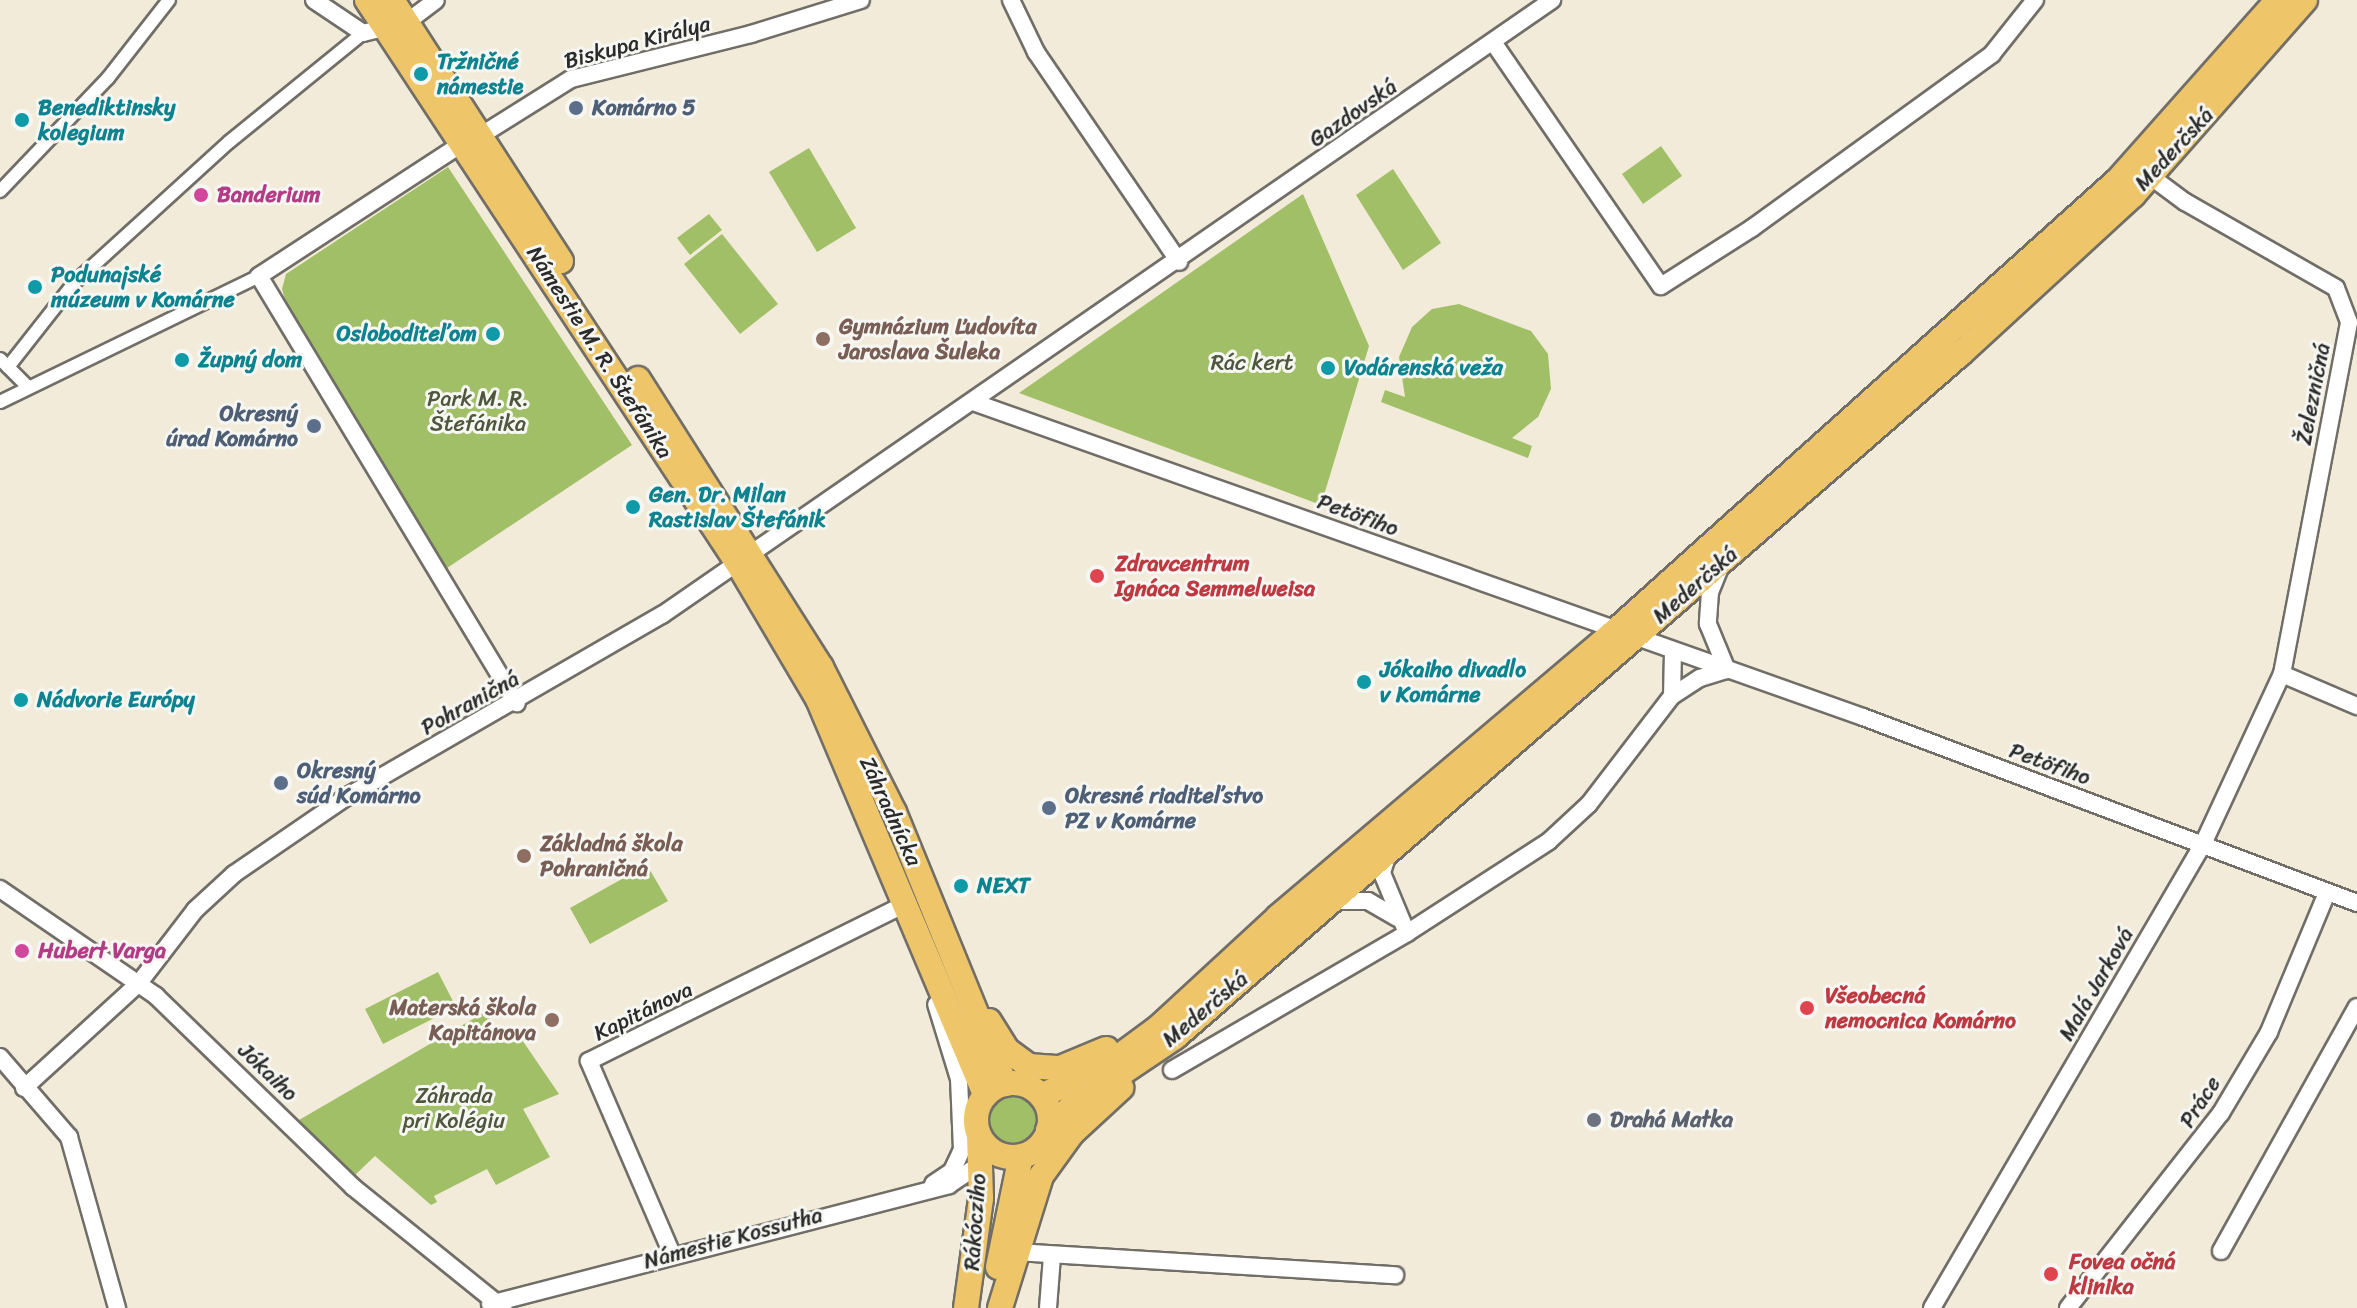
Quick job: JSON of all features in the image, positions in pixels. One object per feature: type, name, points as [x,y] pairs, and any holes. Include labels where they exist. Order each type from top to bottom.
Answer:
[{"type":"main road","points":[[367,0],[385,28],[472,139],[744,556]]},
{"type":"main road","points":[[385,28],[392,0]]},
{"type":"main road","name":"Mederčská","points":[[1048,1130],[1071,1107],[1175,1037],[1388,854],[2152,145],[2278,0]]},
{"type":"main road","name":"Mederčská","points":[[1041,1096],[1109,1064],[1624,636],[1722,562],[2038,285],[2150,176],[2303,1]]},
{"type":"main road","name":"Záhradnícka","points":[[744,556],[818,699],[920,949],[995,1090]]},
{"type":"main road","name":"Záhradnícka","points":[[744,556],[821,667],[874,773],[949,944],[995,1090]]},
{"type":"main road","points":[[949,944],[1007,1050],[1029,1066],[1060,1068],[1087,1058],[1141,1031],[1186,999]]},
{"type":"main road","points":[[1000,1308],[1016,1252],[1053,1155],[1175,1037]]},
{"type":"main road","points":[[1024,1085],[1041,1096],[1049,1112],[1048,1130],[1036,1148],[1021,1156],[996,1153],[979,1135],[976,1117],[995,1090],[1024,1085]]},
{"type":"main road","name":"Rákócziho","points":[[966,1308],[981,1198],[979,1135]]},
{"type":"main road","name":"Rákócziho","points":[[989,1308],[1021,1156]]},
{"type":"street","points":[[0,191],[108,78],[169,0]]},
{"type":"street","points":[[314,0],[385,28]]},
{"type":"street","points":[[28,387],[4,363],[74,283],[229,142],[385,28],[436,0]]},
{"type":"street","name":"Biskupa Királya","points":[[259,276],[571,79],[751,34],[861,0]]},
{"type":"street","points":[[1011,0],[1036,52],[1179,262]]},
{"type":"street","name":"Gazdovská","points":[[973,402],[1179,262],[1552,0]]},
{"type":"street","points":[[1493,42],[1661,286],[1752,228],[1992,54],[2035,0]]},
{"type":"street","points":[[2150,176],[2152,145]]},
{"type":"street","name":"Železničná","points":[[2150,176],[2185,202],[2336,288],[2349,322],[2282,674]]},
{"type":"street","points":[[0,402],[259,276],[398,511],[517,703]]},
{"type":"street","name":"Pohraničná","points":[[24,1088],[139,983],[195,910],[234,874],[348,796],[517,703],[662,615],[935,425],[973,402]]},
{"type":"street","name":"Petöfiho","points":[[973,402],[1624,636],[1727,670],[2357,903]]},
{"type":"street","points":[[1722,562],[1710,592],[1708,624],[1727,670]]},
{"type":"street","name":"Mederčská","points":[[1672,696],[1673,652]]},
{"type":"street","name":"Mederčská","points":[[1172,1070],[1407,933],[1549,841],[1589,804],[1672,696],[1700,678],[1727,670]]},
{"type":"street","points":[[2282,674],[2357,706]]},
{"type":"street","name":"Malá Jarková","points":[[1940,1306],[2203,844],[2282,674]]},
{"type":"street","points":[[1388,854],[1382,873],[1398,918],[1407,933]]},
{"type":"street","name":"Jókaiho","points":[[0,889],[139,983],[353,1187],[494,1306]]},
{"type":"street","name":"Práce","points":[[2068,1308],[2221,1113],[2269,1032],[2327,893]]},
{"type":"street","points":[[1334,901],[1368,901],[1398,918]]},
{"type":"street","name":"Kapitánova","points":[[672,1254],[589,1061],[903,905]]},
{"type":"street","points":[[920,949],[961,1090],[960,1159],[952,1171],[931,1185]]},
{"type":"street","points":[[2221,1251],[2357,1007]]},
{"type":"street","points":[[0,1057],[69,1137],[117,1308]]},
{"type":"street","name":"Námestie Kossutha","points":[[494,1306],[672,1254],[931,1185],[958,1182],[979,1165]]},
{"type":"street","points":[[1016,1252],[1395,1275]]},
{"type":"street","points":[[1048,1308],[1052,1256]]},
{"type":"green space","points":[[1661,146],[1682,176],[1643,204],[1622,174]]},
{"type":"green space","points":[[809,148],[856,228],[817,252],[769,172]]},
{"type":"green space","name":"Park M. R. Štefánika","points":[[448,167],[632,445],[447,568],[286,303],[282,289],[286,274]]},
{"type":"green space","points":[[1393,169],[1441,243],[1403,270],[1356,195]]},
{"type":"green space","name":"Rác kert","points":[[1303,194],[1369,346],[1321,505],[1019,393]]},
{"type":"green space","points":[[709,214],[722,230],[690,255],[677,238]]},
{"type":"green space","points":[[722,234],[778,304],[740,334],[684,264]]},
{"type":"green space","points":[[1459,304],[1531,331],[1548,354],[1551,389],[1538,417],[1512,438],[1532,446],[1528,458],[1381,402],[1385,390],[1405,397],[1399,357],[1412,327],[1432,309]]},
{"type":"green space","points":[[647,865],[668,901],[590,944],[570,908]]},
{"type":"green space","points":[[438,972],[456,1007],[383,1044],[365,1009]]},
{"type":"green space","name":"Záhrada pri Kolégiu","points":[[485,1012],[507,1042],[518,1034],[559,1094],[523,1109],[550,1157],[496,1185],[487,1169],[434,1196],[437,1202],[431,1205],[375,1156],[355,1175],[299,1120]]},
{"type":"green space","points":[[1013,1090],[1025,1092],[1034,1099],[1041,1108],[1041,1132],[1034,1141],[1025,1148],[1013,1150],[1001,1148],[992,1141],[985,1132],[983,1120],[985,1108],[992,1099],[1001,1092]]},
{"type":"place","name":"Tržničné námestie","points":[[421,74]]},
{"type":"place","name":"Komárno 5","points":[[576,108]]},
{"type":"place","name":"Benediktinsky kolegium","points":[[22,120]]},
{"type":"place","name":"Banderium","points":[[201,195]]},
{"type":"place","name":"Podunajské múzeum v Komárne","points":[[35,287]]},
{"type":"place","name":"Osloboditeľom","points":[[493,334]]},
{"type":"place","name":"Gymnázium Ľudovíta Jaroslava Šuleka","points":[[823,339]]},
{"type":"place","name":"Župný dom","points":[[182,360]]},
{"type":"place","name":"Vodárenská veža","points":[[1328,368]]},
{"type":"place","name":"Okresný úrad Komárno","points":[[314,426]]},
{"type":"place","name":"Gen. Dr. Milan Rastislav Štefánik","points":[[633,507]]},
{"type":"place","name":"Zdravcentrum Ignáca Semmelweisa","points":[[1097,576]]},
{"type":"place","name":"Jókaiho divadlo v Komárne","points":[[1364,682]]},
{"type":"place","name":"Nádvorie Európy","points":[[21,700]]},
{"type":"place","name":"Okresný súd Komárno","points":[[281,783]]},
{"type":"place","name":"Okresné riaditeľstvo PZ v Komárne","points":[[1049,808]]},
{"type":"place","name":"Základná škola Pohraničná","points":[[524,856]]},
{"type":"place","name":"NEXT","points":[[961,886]]},
{"type":"place","name":"Hubert Varga","points":[[22,951]]},
{"type":"place","name":"Všeobecná nemocnica Komárno","points":[[1807,1008]]},
{"type":"place","name":"Materská škola Kapitánova","points":[[552,1020]]},
{"type":"place","name":"Drahá Matka","points":[[1594,1120]]},
{"type":"place","name":"Fovea očná klinika","points":[[2051,1274]]}]
